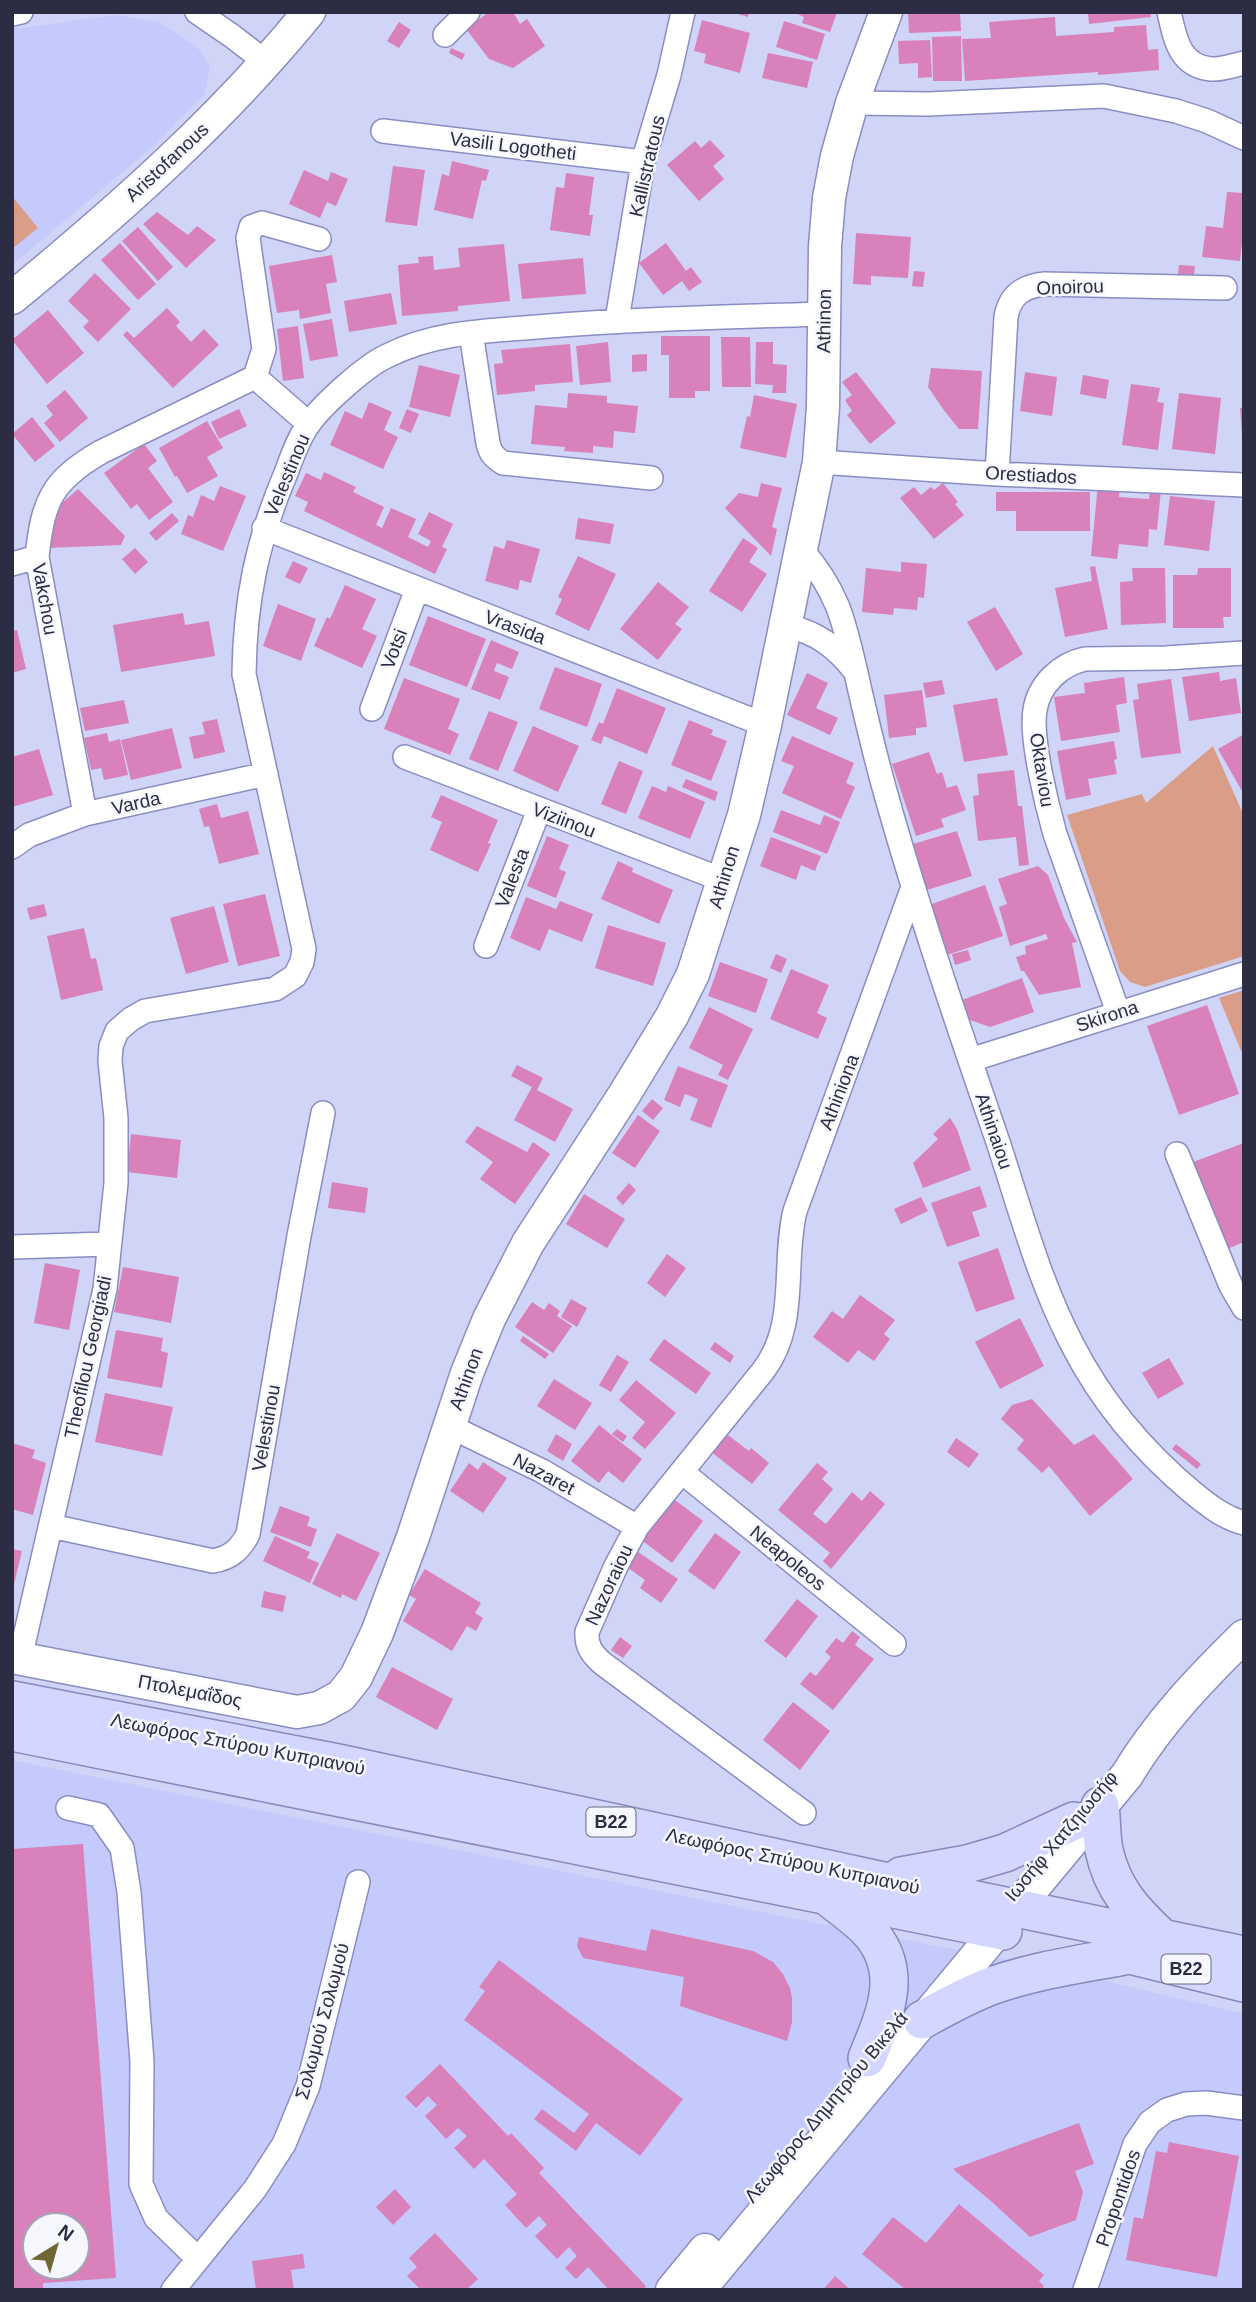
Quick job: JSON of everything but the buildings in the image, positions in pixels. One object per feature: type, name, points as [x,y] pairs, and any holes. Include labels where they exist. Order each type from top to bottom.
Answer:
[{"type":"main road","name":"Λεωφόρος Σπύρου Κυπριανού","points":[[12,1700],[331,1761],[879,1880],[1129,1955],[1244,1983]]},
{"type":"main road","name":"Λεωφόρος Σπύρου Κυπριανού","points":[[12,1732],[827,1896],[1160,1936],[1244,1955]]},
{"type":"main road","points":[[879,1880],[967,1864],[1005,1853],[1087,1813],[1116,1885],[1133,1910],[1160,1936]]},
{"type":"main road","points":[[827,1896],[867,1929],[888,1965],[889,1996],[867,2057]]},
{"type":"main road","points":[[922,2020],[967,1996],[998,1984],[1041,1971],[1129,1955]]},
{"type":"street","points":[[12,14],[21,12]]},
{"type":"street","points":[[197,12],[267,63]]},
{"type":"street","name":"Aristofanous","points":[[12,298],[58,261],[161,169],[237,96],[309,12]]},
{"type":"street","points":[[444,35],[468,12]]},
{"type":"street","name":"Kallistratous","points":[[617,320],[643,162],[666,87],[683,12]]},
{"type":"street","name":"Athinon","points":[[356,1677],[377,1633],[413,1538],[467,1373],[489,1319],[528,1243],[624,1096],[678,1005],[693,974],[744,816],[819,462],[829,198],[837,156],[852,103],[886,12]]},
{"type":"street","points":[[1169,12],[1177,46],[1192,63],[1212,69],[1244,63]]},
{"type":"street","points":[[852,103],[928,104],[1104,96],[1176,111],[1207,121],[1244,138]]},
{"type":"street","name":"Vasili Logotheti","points":[[383,131],[643,162]]},
{"type":"street","points":[[309,424],[255,377],[264,349],[249,232],[256,223],[262,223],[319,239]]},
{"type":"street","name":"Onoirou","points":[[997,474],[1006,317],[1010,302],[1020,292],[1045,284],[1225,288]]},
{"type":"street","name":"Velestinou","points":[[295,976],[302,962],[303,949],[244,674],[245,630],[249,594],[264,528],[291,460],[309,424],[347,385],[369,367],[387,356],[429,339],[617,320],[823,314]]},
{"type":"street","points":[[471,333],[488,443],[490,452],[496,458],[503,463],[651,478]]},
{"type":"street","name":"Vakchou","points":[[85,814],[37,557],[41,520],[56,486],[80,464],[255,377]]},
{"type":"street","name":"Orestiados","points":[[819,462],[997,474],[1244,485]]},
{"type":"street","name":"Vrasida","points":[[264,528],[765,726]]},
{"type":"street","name":"Athinaiou","points":[[801,550],[818,568],[841,611],[880,772],[913,887],[1060,1321],[1085,1368],[1118,1416],[1153,1458],[1222,1514],[1244,1523]]},
{"type":"street","points":[[12,564],[37,557]]},
{"type":"street","name":"Votsi","points":[[372,709],[417,589]]},
{"type":"street","name":"Athinaiou","points":[[786,626],[817,636],[830,644],[855,671]]},
{"type":"street","name":"Oktaviou","points":[[1118,1012],[1055,834],[1035,736],[1034,711],[1048,681],[1059,670],[1073,662],[1085,659],[1244,653]]},
{"type":"street","name":"Viziinou","points":[[405,757],[723,880]]},
{"type":"street","name":"Varda","points":[[12,848],[29,835],[85,814],[266,774]]},
{"type":"street","name":"Valesta","points":[[486,946],[539,810]]},
{"type":"street","name":"Athiniona","points":[[787,1301],[790,1237],[795,1211],[913,887]]},
{"type":"street","name":"Skirona","points":[[970,1060],[1244,974]]},
{"type":"street","name":"Theofilou Georgiadi","points":[[16,1658],[51,1527],[105,1289],[116,1183],[116,1118],[110,1060],[111,1046],[117,1031],[145,1011],[275,989],[295,976]]},
{"type":"street","name":"Velestinou","points":[[51,1527],[213,1561],[226,1559],[243,1544],[248,1534],[323,1113]]},
{"type":"street","points":[[1177,1154],[1231,1286],[1244,1308]]},
{"type":"street","points":[[12,1247],[108,1244]]},
{"type":"street","name":"Nazoraiou","points":[[787,1301],[783,1333],[770,1363],[637,1527],[590,1622],[587,1640],[589,1648],[602,1662],[804,1813]]},
{"type":"street","name":"Nazaret","points":[[449,1426],[542,1471],[637,1527]]},
{"type":"street","name":"Neapoleos","points":[[682,1472],[894,1644]]},
{"type":"street","name":"Ιωσήφ Χατζηιωσήφ","points":[[1000,1918],[1087,1813],[1127,1775],[1143,1749],[1179,1705],[1244,1636]]},
{"type":"street","name":"Πτολεμαΐδος","points":[[16,1658],[297,1712],[319,1708],[341,1696],[356,1677]]},
{"type":"street","points":[[68,1808],[99,1815],[122,1848],[129,1892],[142,2062],[141,2184],[156,2218],[198,2259]]},
{"type":"street","name":"Σολωμού Σολωμού","points":[[173,2290],[255,2189],[284,2144],[308,2086],[358,1882]]},
{"type":"street","name":"Λεωφόρος Δημητρίου Βικελά","points":[[699,2290],[922,2020],[1000,1918]]},
{"type":"street","name":"Λεωφόρος Δημητρίου Βικελά","points":[[672,2290],[867,2057],[1000,1918]]},
{"type":"street","name":"Propontidos","points":[[1085,2290],[1135,2144],[1150,2122],[1167,2109],[1186,2104],[1206,2103],[1244,2108]]},
{"type":"shaded area","points":[[117,15],[161,23],[197,47],[210,66],[205,94],[156,144],[12,265],[12,29]]},
{"type":"shaded area","points":[[12,196],[38,228],[12,249]]},
{"type":"shaded area","points":[[1213,746],[1244,816],[1244,956],[1145,987],[1130,982],[1120,971],[1067,815],[1142,794],[1146,803]]},
{"type":"shaded area","points":[[1244,990],[1244,1058],[1219,998]]},
{"type":"shaded area","points":[[12,1760],[1051,1968],[1244,2014],[1244,2290],[12,2290]]}]
